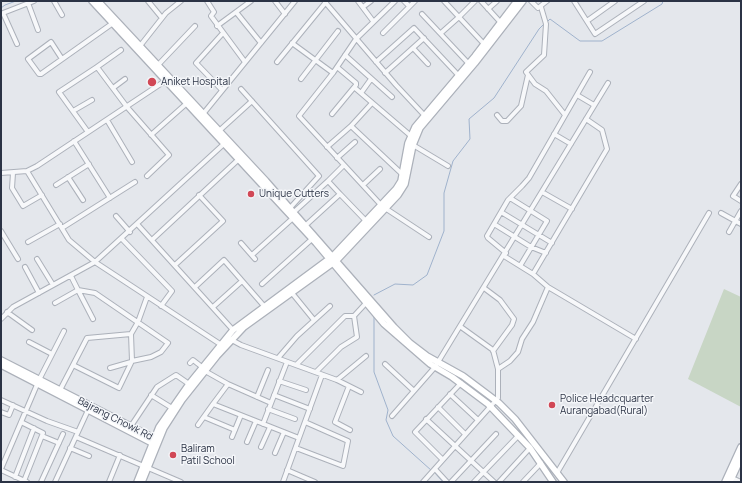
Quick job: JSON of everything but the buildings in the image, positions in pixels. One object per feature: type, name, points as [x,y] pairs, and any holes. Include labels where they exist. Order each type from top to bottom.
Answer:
[{"type":"street","points":[[17,44],[3,13],[34,1]]},
{"type":"street","points":[[54,1],[62,15]]},
{"type":"street","points":[[92,1],[203,114],[219,131],[226,142]]},
{"type":"street","points":[[98,1],[158,65],[187,103],[226,142],[292,213],[312,239],[394,327],[436,365],[463,376],[496,401],[515,419],[564,482]]},
{"type":"street","points":[[148,1],[162,18]]},
{"type":"street","points":[[140,46],[162,18],[181,1]]},
{"type":"street","points":[[207,1],[214,12],[210,16],[245,62]]},
{"type":"street","points":[[217,26],[251,1]]},
{"type":"street","points":[[275,1],[285,14]]},
{"type":"street","points":[[203,114],[295,1]]},
{"type":"street","points":[[358,1],[373,21]]},
{"type":"street","points":[[363,7],[371,1]]},
{"type":"street","points":[[395,1],[356,39],[333,73],[299,116],[383,207],[429,237]]},
{"type":"street","points":[[404,1],[409,6]]},
{"type":"street","points":[[383,33],[415,1]]},
{"type":"street","points":[[444,1],[484,44]]},
{"type":"street","points":[[441,33],[475,1]]},
{"type":"street","points":[[481,1],[503,25]]},
{"type":"street","points":[[488,9],[497,1]]},
{"type":"street","points":[[460,77],[484,44],[503,25],[517,1]]},
{"type":"street","points":[[389,200],[396,189],[402,174],[411,136],[415,127],[426,117],[523,1]]},
{"type":"street","points":[[531,1],[537,7],[541,7]]},
{"type":"street","points":[[541,7],[547,1]]},
{"type":"street","points":[[574,1],[595,34],[644,1]]},
{"type":"street","points":[[587,21],[616,1]]},
{"type":"street","points":[[277,62],[326,2],[385,73],[426,117]]},
{"type":"street","points":[[28,3],[38,30]]},
{"type":"street","points":[[497,115],[502,121],[507,121],[522,106],[528,75],[526,72],[527,69],[544,55],[546,23],[541,7]]},
{"type":"street","points":[[236,12],[261,43]]},
{"type":"street","points":[[422,14],[469,64]]},
{"type":"street","points":[[62,59],[51,42],[28,59],[39,74],[62,59],[113,23]]},
{"type":"street","points":[[158,65],[196,26]]},
{"type":"street","points":[[376,62],[414,28],[460,77]]},
{"type":"street","points":[[301,79],[338,31]]},
{"type":"street","points":[[222,90],[196,63],[223,33]]},
{"type":"street","points":[[385,73],[424,38]]},
{"type":"street","points":[[292,43],[333,73]]},
{"type":"street","points":[[414,48],[428,64]]},
{"type":"street","points":[[88,132],[59,92],[121,50]]},
{"type":"street","points":[[345,56],[392,97]]},
{"type":"street","points":[[97,67],[127,107],[169,155],[147,176]]},
{"type":"street","points":[[332,114],[355,88],[356,83],[337,67]]},
{"type":"street","points":[[590,72],[526,182],[510,198],[487,237],[505,254],[548,287],[636,339]]},
{"type":"street","points":[[528,75],[535,84],[546,92],[565,115]]},
{"type":"street","points":[[113,88],[125,79]]},
{"type":"street","points":[[1,173],[28,171],[168,79]]},
{"type":"street","points":[[360,93],[371,79]]},
{"type":"street","points":[[392,416],[436,365],[461,327],[608,83]]},
{"type":"street","points":[[355,88],[411,136]]},
{"type":"street","points":[[241,89],[319,176],[292,213],[253,257],[241,243]]},
{"type":"street","points":[[577,95],[594,106]]},
{"type":"street","points":[[73,112],[92,100]]},
{"type":"street","points":[[219,131],[252,101]]},
{"type":"street","points":[[151,135],[187,103]]},
{"type":"street","points":[[328,147],[351,126],[372,103]]},
{"type":"street","points":[[229,339],[292,293],[333,260],[405,184],[413,145],[426,117]]},
{"type":"street","points":[[107,120],[132,162]]},
{"type":"street","points":[[533,274],[608,147],[602,130],[586,120]]},
{"type":"street","points":[[351,126],[402,174]]},
{"type":"street","points":[[554,134],[571,144]]},
{"type":"street","points":[[74,141],[110,198]]},
{"type":"street","points":[[1,319],[4,312],[95,262],[138,225],[226,142]]},
{"type":"street","points":[[337,158],[355,142]]},
{"type":"street","points":[[413,145],[448,166]]},
{"type":"street","points":[[240,157],[292,213],[306,225],[366,303],[396,336],[461,383],[490,407],[530,448],[550,481]]},
{"type":"street","points":[[153,239],[240,157]]},
{"type":"street","points":[[56,185],[89,164]]},
{"type":"street","points":[[292,213],[344,165]]},
{"type":"street","points":[[363,185],[380,169]]},
{"type":"street","points":[[28,171],[69,240],[95,262],[223,346]]},
{"type":"street","points":[[13,173],[12,188],[23,206],[42,195]]},
{"type":"street","points":[[68,177],[84,200]]},
{"type":"street","points":[[328,181],[366,221]]},
{"type":"street","points":[[28,242],[61,226],[135,182]]},
{"type":"street","points":[[741,185],[733,196],[741,201]]},
{"type":"street","points":[[542,192],[572,209]]},
{"type":"street","points":[[306,225],[340,194]]},
{"type":"street","points":[[175,265],[223,221],[199,196]]},
{"type":"street","points":[[510,198],[547,221],[520,266]]},
{"type":"street","points":[[155,441],[204,369],[229,339],[234,330],[264,306],[333,260],[366,221],[383,207]]},
{"type":"street","points":[[729,232],[741,211]]},
{"type":"street","points":[[501,212],[552,243]]},
{"type":"street","points":[[557,473],[709,213]]},
{"type":"street","points":[[722,213],[741,224]]},
{"type":"street","points":[[116,216],[130,232]]},
{"type":"street","points":[[494,224],[531,247],[546,253]]},
{"type":"street","points":[[138,225],[153,239],[234,330]]},
{"type":"street","points":[[1,231],[18,259]]},
{"type":"street","points":[[122,239],[172,291],[161,306]]},
{"type":"street","points":[[262,284],[312,239]]},
{"type":"street","points":[[38,259],[53,285]]},
{"type":"street","points":[[195,287],[224,260],[264,306]]},
{"type":"street","points":[[25,268],[39,293]]},
{"type":"street","points":[[71,276],[92,319]]},
{"type":"street","points":[[213,307],[242,281]]},
{"type":"street","points":[[498,369],[518,352],[522,339],[533,322],[548,287]]},
{"type":"street","points":[[484,288],[500,300],[514,319],[512,326],[493,351]]},
{"type":"street","points":[[55,303],[78,290],[95,293],[168,342],[161,352],[151,357],[110,368]]},
{"type":"street","points":[[292,293],[315,320]]},
{"type":"street","points":[[73,365],[119,388],[132,361],[131,334],[138,322],[147,297]]},
{"type":"street","points":[[296,365],[345,316],[354,316],[366,303]]},
{"type":"street","points":[[278,358],[297,336],[330,306]]},
{"type":"street","points":[[4,312],[32,330]]},
{"type":"street","points":[[316,372],[341,347],[357,337],[354,316]]},
{"type":"street","points":[[423,482],[434,471],[442,459],[496,401],[499,394],[498,369],[493,351],[461,327]]},
{"type":"street","points":[[21,422],[43,432],[23,481],[1,470],[21,422],[26,410],[38,382],[64,331]]},
{"type":"street","points":[[59,392],[87,338],[131,334]]},
{"type":"street","points":[[229,339],[337,380],[361,392]]},
{"type":"street","points":[[29,342],[52,354]]},
{"type":"street","points":[[337,380],[366,356]]},
{"type":"street","name":"Bajrang Chowk Rd","points":[[1,360],[38,382]]},
{"type":"street","points":[[190,363],[193,360],[204,369],[228,384],[271,403]]},
{"type":"street","points":[[263,424],[287,362]]},
{"type":"street","points":[[384,364],[414,391]]},
{"type":"street","name":"Bajrang Chowk Rd","points":[[1,365],[59,392],[155,441]]},
{"type":"street","points":[[137,482],[155,441],[159,427],[189,384],[204,369]]},
{"type":"street","points":[[257,397],[268,370]]},
{"type":"street","points":[[131,426],[157,387],[176,375],[189,384]]},
{"type":"street","points":[[283,482],[322,375]]},
{"type":"street","points":[[279,381],[306,390]]},
{"type":"street","points":[[442,459],[415,432],[461,383]]},
{"type":"street","points":[[198,425],[228,384]]},
{"type":"street","points":[[349,386],[335,422],[350,430]]},
{"type":"street","points":[[450,394],[478,420]]},
{"type":"street","points":[[151,395],[172,408]]},
{"type":"street","points":[[274,395],[310,409]]},
{"type":"street","points":[[1,400],[26,410],[47,421],[78,432]]},
{"type":"street","points":[[213,404],[299,438]]},
{"type":"street","points":[[1,412],[9,415],[13,405]]},
{"type":"street","points":[[55,482],[89,407]]},
{"type":"street","name":"Bajrang Chowk Rd","points":[[89,407],[131,426],[155,441]]},
{"type":"street","points":[[438,407],[466,434]]},
{"type":"street","points":[[268,409],[296,419]]},
{"type":"street","points":[[232,437],[241,415]]},
{"type":"street","points":[[204,417],[235,430]]},
{"type":"street","points":[[426,419],[494,482]]},
{"type":"street","points":[[247,442],[256,421]]},
{"type":"street","points":[[296,448],[343,466],[348,441],[305,422]]},
{"type":"street","points":[[261,448],[270,427]]},
{"type":"street","points":[[15,477],[34,428]]},
{"type":"street","points":[[275,453],[284,432]]},
{"type":"street","points":[[41,482],[63,434]]},
{"type":"street","points":[[452,482],[496,434]]},
{"type":"street","points":[[42,436],[59,443]]},
{"type":"street","points":[[474,482],[518,436]]},
{"type":"street","points":[[76,437],[181,482]]},
{"type":"street","points":[[725,482],[741,447]]},
{"type":"street","points":[[70,448],[88,456]]},
{"type":"street","points":[[499,482],[530,448]]},
{"type":"street","points":[[109,482],[120,455]]},
{"type":"street","points":[[741,458],[731,480],[741,482]]},
{"type":"street","points":[[523,482],[540,463]]},
{"type":"street","points":[[142,482],[145,466]]},
{"type":"street","points":[[288,470],[313,482]]},
{"type":"street","points":[[434,471],[447,482]]},
{"type":"green space","points":[[724,289],[741,297],[741,407],[688,379]]},
{"type":"waterway","points":[[1,8],[16,1]]},
{"type":"waterway","points":[[548,21],[550,19],[580,41],[602,41],[662,4],[663,1]]},
{"type":"waterway","points":[[374,295],[395,284],[413,285],[427,275],[444,231],[444,193],[453,161],[470,139],[469,119],[494,98],[539,29],[544,24]]},
{"type":"waterway","points":[[374,316],[374,372],[388,410],[386,420],[393,436],[432,471]]},
{"type":"waterway","points":[[435,473],[443,482]]},
{"type":"place","name":"Aniket Hospital","points":[[152,82]]},
{"type":"place","name":"Unique Cutters","points":[[251,194]]},
{"type":"place","name":"Police Headcquarter Aurangabad(Rural)","points":[[552,405]]},
{"type":"place","name":"Baliram Patil School","points":[[173,455]]}]
